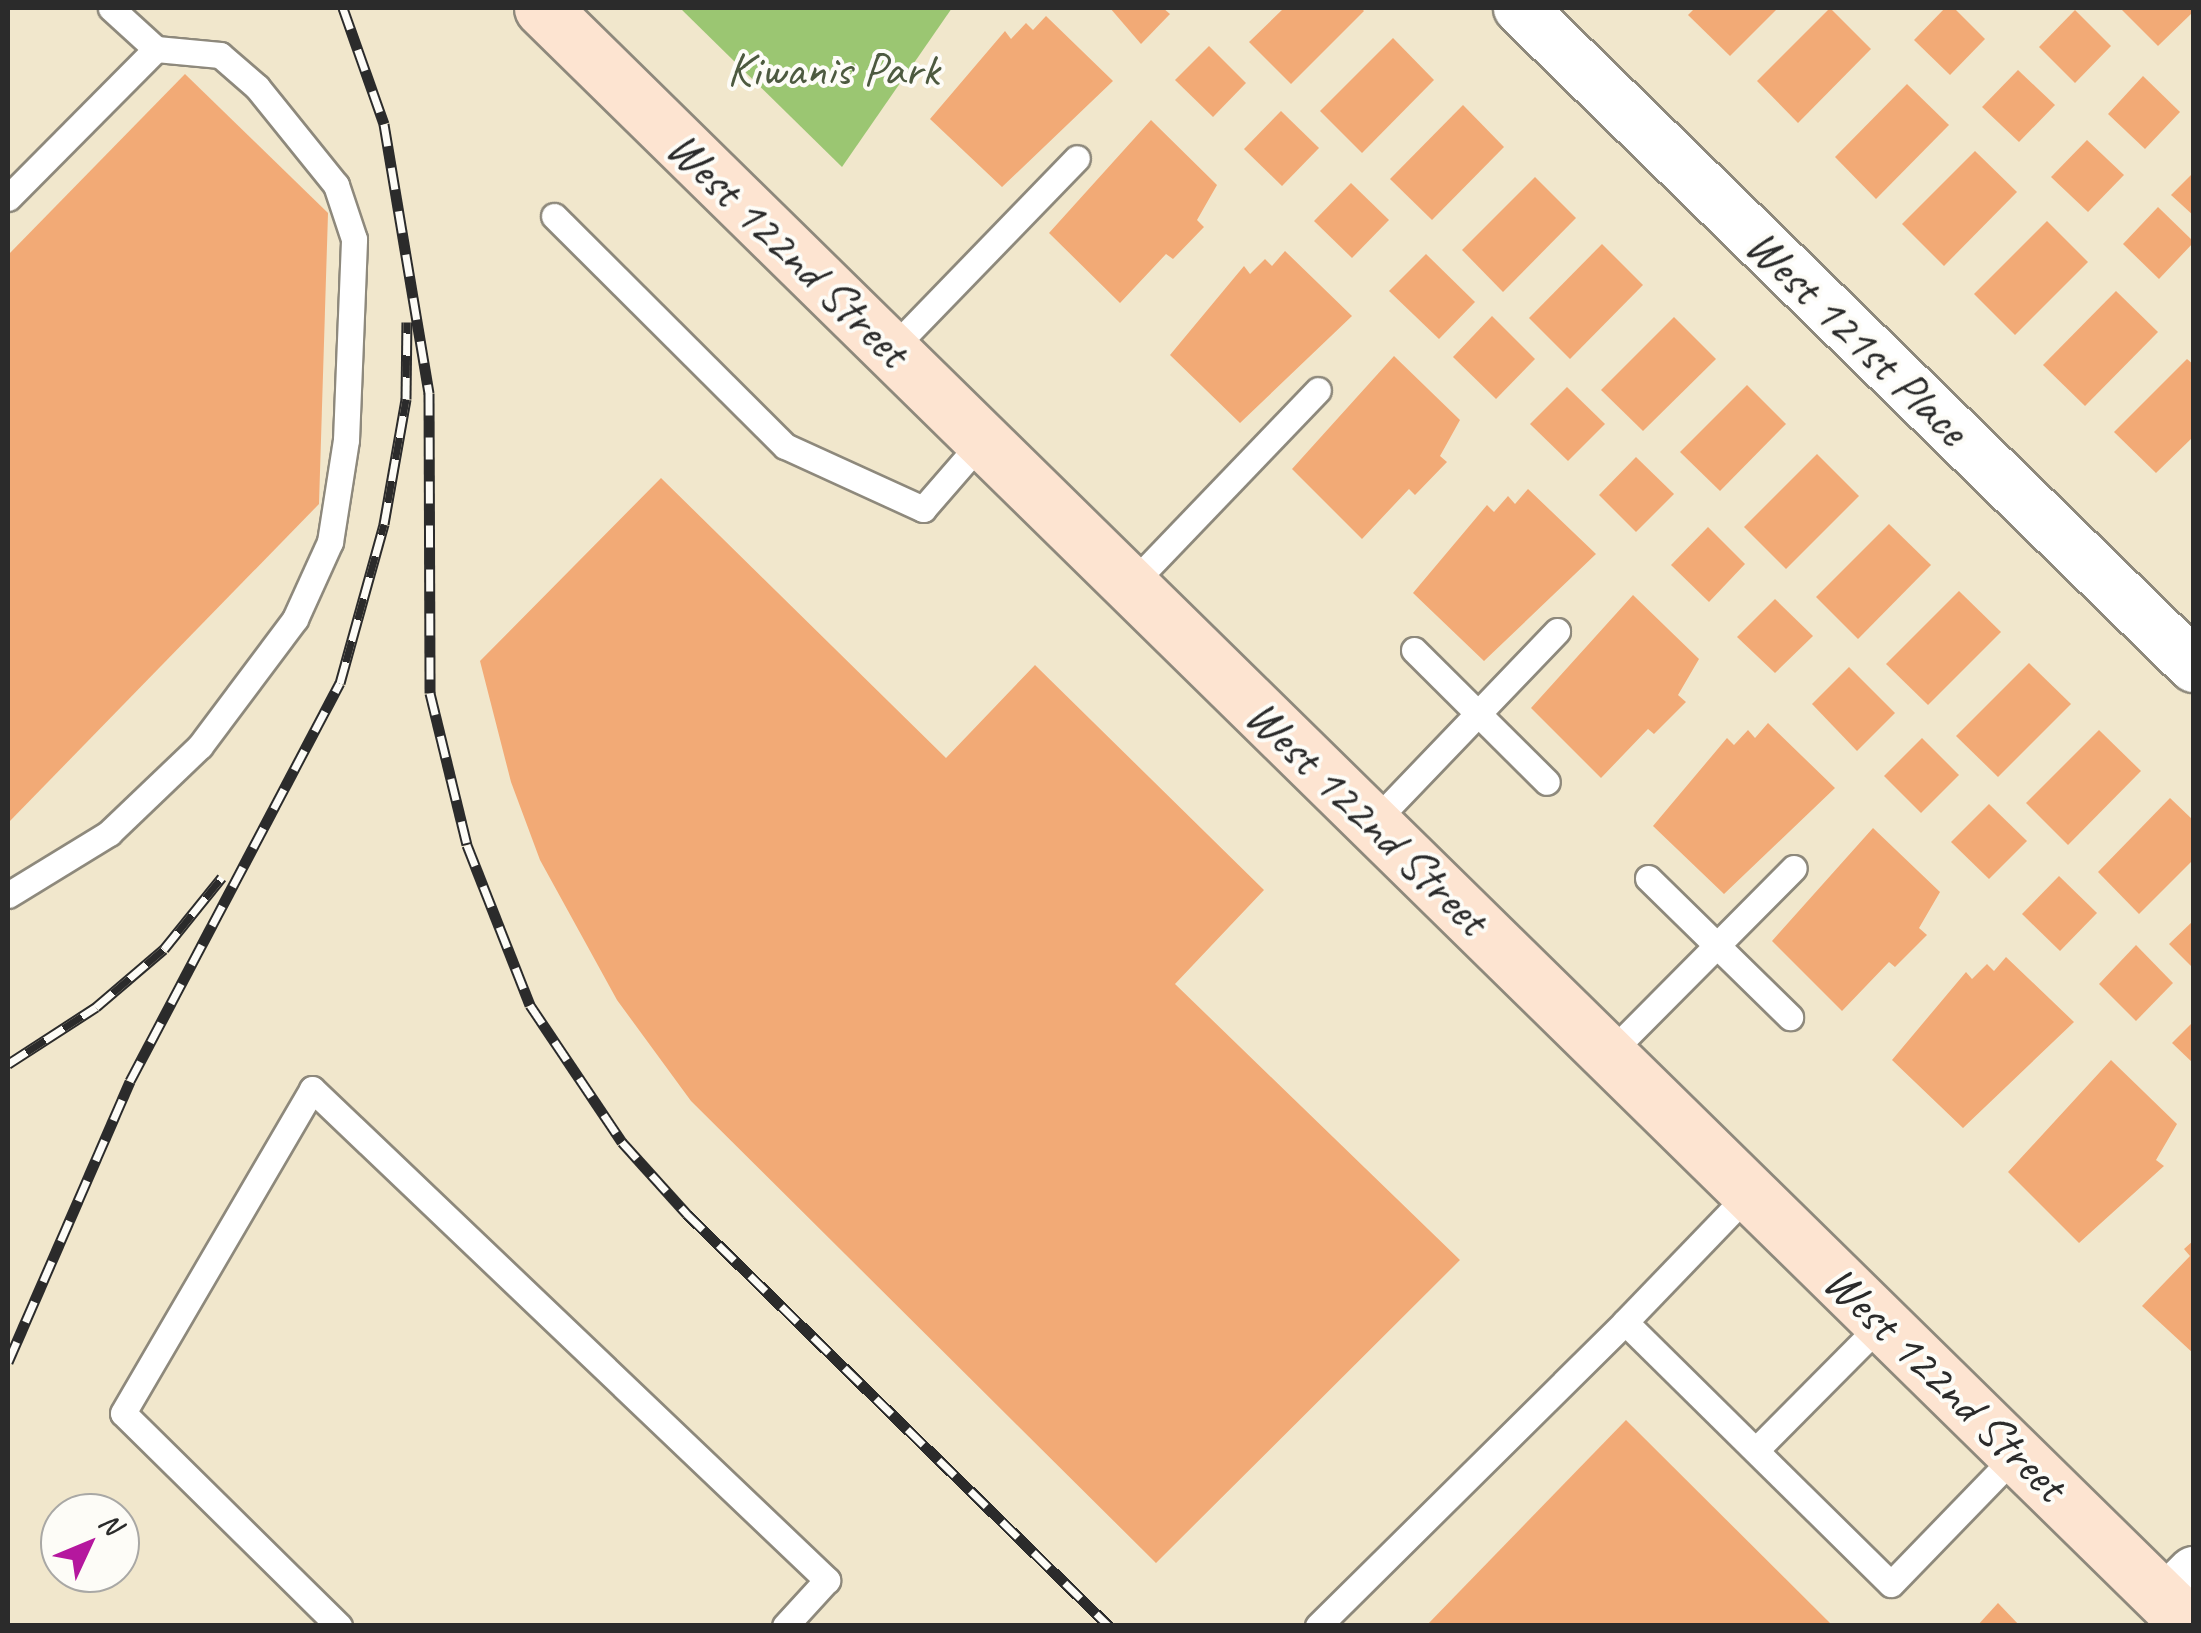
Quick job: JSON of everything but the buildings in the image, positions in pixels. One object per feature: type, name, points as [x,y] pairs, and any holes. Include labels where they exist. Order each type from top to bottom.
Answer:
[{"type":"street","name":"West 122nd Street","points":[[542,8],[2017,1454],[2184,1600]]},
{"type":"street","name":"West 121st Place","points":[[1520,8],[2194,666]]},
{"type":"lane","points":[[8,896],[109,833],[200,746],[295,620],[330,542],[346,440],[354,240],[336,185],[256,87],[220,55],[156,49],[111,8]]},
{"type":"lane","points":[[8,198],[156,49]]},
{"type":"lane","points":[[890,350],[1077,158]]},
{"type":"lane","points":[[554,216],[784,446],[923,509],[983,440]]},
{"type":"lane","points":[[1131,585],[1318,390]]},
{"type":"lane","points":[[1373,824],[1557,631]]},
{"type":"lane","points":[[1414,650],[1548,782]]},
{"type":"lane","points":[[1609,1054],[1794,868]]},
{"type":"lane","points":[[1648,878],[1790,1017]]},
{"type":"lane","points":[[339,1626],[123,1413],[312,1090],[827,1580],[784,1626]]},
{"type":"lane","points":[[1318,1626],[1625,1322],[1750,1192]]},
{"type":"lane","points":[[1625,1322],[1892,1584],[2017,1454]]},
{"type":"lane","points":[[1756,1450],[1882,1322]]},
{"type":"green space","name":"Kiwanis Park","points":[[680,8],[952,8],[842,167]]},
{"type":"railway","points":[[343,8],[384,124],[429,393],[430,693],[467,845],[530,1005],[622,1142],[687,1214],[1109,1626]]},
{"type":"railway","points":[[8,1362],[130,1081],[340,683],[384,524],[406,399],[407,322]]},
{"type":"railway","points":[[8,1064],[96,1007],[164,949],[222,877]]}]
